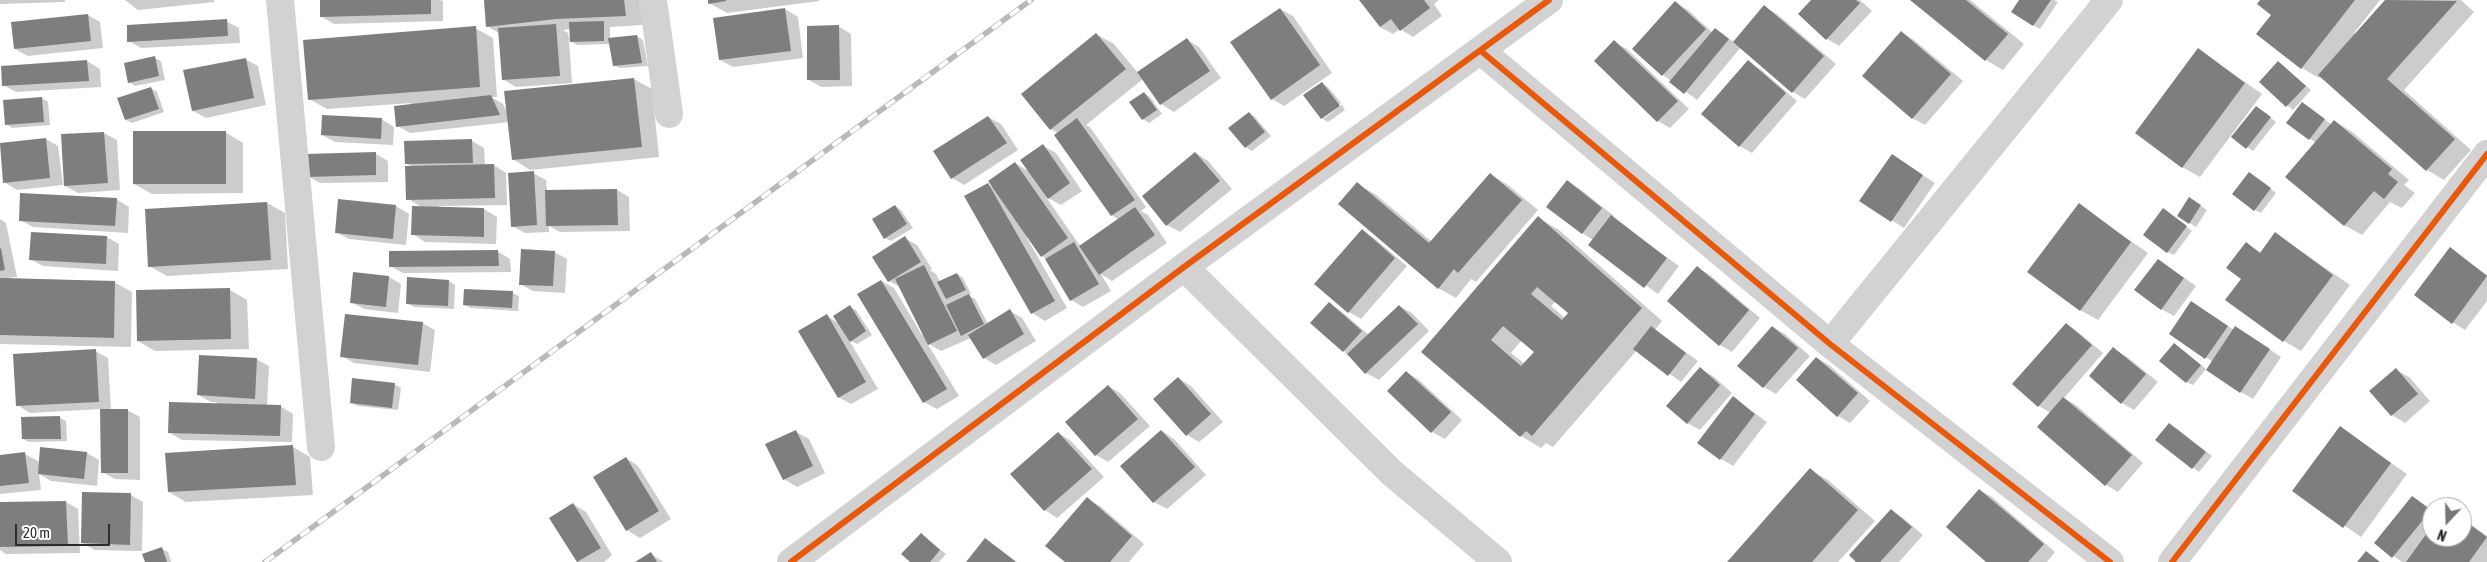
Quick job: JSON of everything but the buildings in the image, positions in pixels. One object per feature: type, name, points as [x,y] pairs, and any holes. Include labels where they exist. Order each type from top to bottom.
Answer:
[{"type":"street","points":[[280,0],[321,448]]},
{"type":"street","points":[[654,0],[669,114]]},
{"type":"street","points":[[792,562],[1184,266],[1549,0]]},
{"type":"street","points":[[1830,344],[2109,0]]},
{"type":"street","points":[[1481,51],[1830,344],[2110,562]]},
{"type":"street","points":[[2172,562],[2487,154]]},
{"type":"street","points":[[1184,266],[1392,473],[1498,562]]},
{"type":"railway","points":[[265,562],[1031,0]]},
{"type":"cycle path","points":[[791,562],[1184,267],[1549,0]]},
{"type":"cycle path","points":[[1481,51],[1830,344],[2110,562]]},
{"type":"cycle path","points":[[2172,562],[2487,154]]}]
